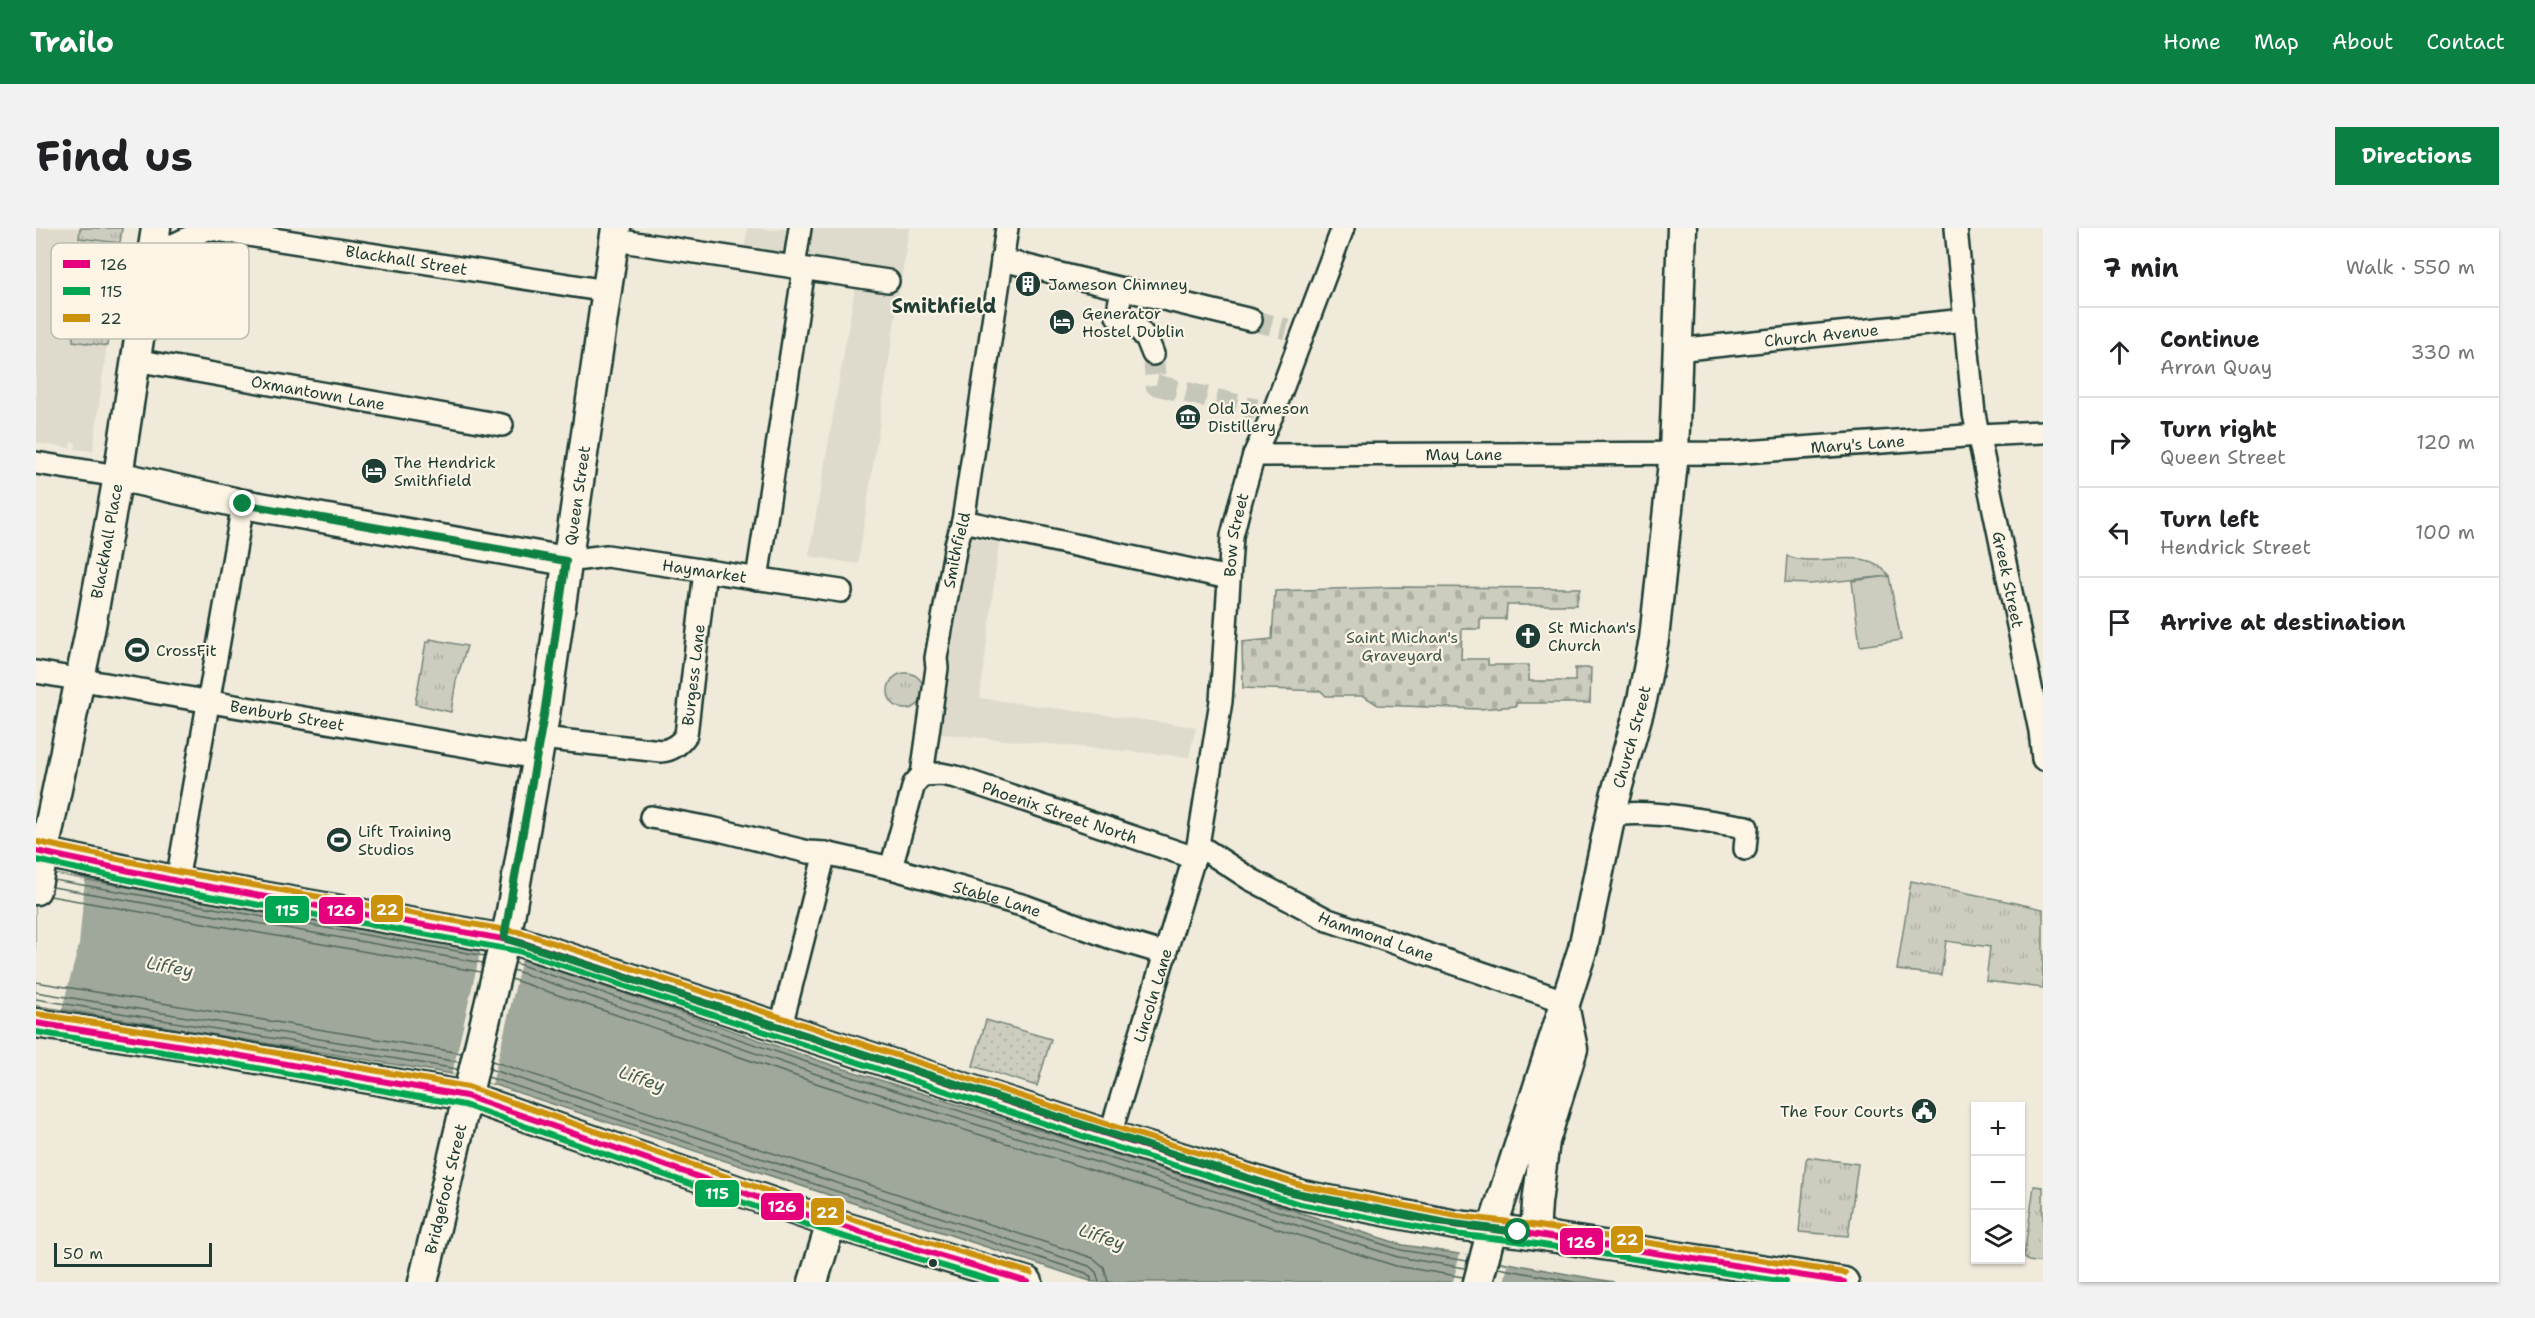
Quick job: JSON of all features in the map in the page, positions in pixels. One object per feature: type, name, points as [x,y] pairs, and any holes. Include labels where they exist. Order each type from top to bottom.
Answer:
[{"type":"main road","name":"Church Street","points":[[1481,1269],[1583,948],[1610,815],[1642,700],[1654,639],[1674,453],[1682,228]]},
{"type":"main road","name":"Queen Street","points":[[503,944],[539,748],[616,234]]},
{"type":"main road","name":"Blackhall Place","points":[[39,866],[80,680],[118,476],[138,339]]},
{"type":"main road","points":[[118,476],[243,504],[566,561]]},
{"type":"main road","points":[[39,866],[177,880],[503,944],[781,1026],[1110,1135],[1291,1192],[1446,1223],[1535,1234],[1844,1282]]},
{"type":"main road","name":"Bridgefoot Street","points":[[423,1282],[503,944]]},
{"type":"main road","points":[[1535,1234],[1545,1141],[1573,1049],[1566,1005]]},
{"type":"main road","points":[[36,1023],[468,1089],[831,1223],[1028,1282]]},
{"type":"main road","points":[[813,1282],[831,1223]]},
{"type":"street","points":[[757,579],[799,268],[800,228]]},
{"type":"street","name":"Smithfield","points":[[891,868],[914,784],[922,775],[938,668],[936,658],[956,545],[963,521],[1007,228]]},
{"type":"street","name":"Bow Street","points":[[1196,852],[1222,691],[1232,536],[1265,411],[1295,331],[1343,228]]},
{"type":"street","name":"Greek Street","points":[[1956,228],[1974,414],[2040,731],[2043,759]]},
{"type":"street","name":"Blackhall Street","points":[[154,242],[204,229],[281,235],[607,291]]},
{"type":"street","points":[[616,234],[799,268],[888,281]]},
{"type":"street","points":[[1002,260],[1251,320]]},
{"type":"street","points":[[1122,289],[1117,316],[1135,326],[1147,339],[1153,354]]},
{"type":"street","name":"Church Avenue","points":[[1676,350],[1965,320]]},
{"type":"street","name":"Oxmantown Lane","points":[[135,360],[502,425]]},
{"type":"street","name":"Mary's Lane","points":[[1674,453],[1731,453],[2043,432]]},
{"type":"street","name":"May Lane","points":[[1254,455],[1674,453]]},
{"type":"street","points":[[36,463],[118,476]]},
{"type":"street","points":[[177,880],[210,681],[243,504]]},
{"type":"street","points":[[963,521],[1228,578]]},
{"type":"street","name":"Haymarket","points":[[566,561],[607,556],[841,591]]},
{"type":"street","name":"Burgess Lane","points":[[539,748],[661,751],[671,750],[680,742],[686,735],[705,571]]},
{"type":"street","name":"Benburb Street","points":[[36,672],[207,703],[539,748]]},
{"type":"street","name":"Phoenix Street North","points":[[922,775],[941,774],[956,777],[1196,852]]},
{"type":"street","points":[[1610,815],[1630,813],[1664,815],[1747,827],[1745,849]]},
{"type":"street","name":"Stable Lane","points":[[651,817],[891,868],[1025,906],[1109,937],[1166,954]]},
{"type":"street","name":"Lincoln Lane","points":[[1110,1135],[1196,852]]},
{"type":"street","name":"Hammond Lane","points":[[1196,852],[1328,920],[1566,1005]]},
{"type":"street","points":[[781,1026],[825,853]]},
{"type":"shaded area","points":[[36,228],[122,228],[120,243],[51,243],[51,339],[108,339],[93,451],[75,449],[76,443],[71,442],[70,448],[36,443]]},
{"type":"shaded area","points":[[748,228],[778,230],[779,228],[909,228],[858,564],[809,556],[856,282],[741,265]]},
{"type":"shaded area","points":[[950,533],[999,543],[980,698],[1196,727],[1189,757],[921,732]]},
{"type":"green space","points":[[80,228],[122,228],[120,243],[79,238]]},
{"type":"green space","points":[[73,339],[108,339],[107,346],[73,341]]},
{"type":"green space","points":[[1787,556],[1813,560],[1842,558],[1868,561],[1880,566],[1889,576],[1810,584],[1785,583]]},
{"type":"green space","points":[[1889,576],[1901,640],[1860,646],[1852,581]]},
{"type":"green space","name":"Saint Michan's Graveyard","points":[[1392,587],[1580,588],[1576,605],[1507,605],[1506,619],[1480,619],[1480,629],[1462,629],[1461,659],[1488,659],[1488,665],[1529,665],[1529,681],[1575,681],[1575,668],[1591,668],[1590,703],[1516,703],[1516,706],[1479,709],[1378,705],[1364,696],[1326,696],[1321,691],[1243,688],[1242,642],[1272,639],[1275,591]]},
{"type":"green space","points":[[430,639],[467,646],[456,681],[451,712],[415,704],[426,642],[430,642]]},
{"type":"green space","points":[[906,673],[919,678],[924,691],[919,704],[906,709],[893,704],[888,691],[893,678]]},
{"type":"green space","points":[[1911,881],[2043,909],[2043,988],[1986,981],[1990,947],[1946,941],[1941,975],[1897,970]]},
{"type":"green space","points":[[986,1020],[1051,1039],[1037,1086],[973,1066]]},
{"type":"green space","points":[[1808,1157],[1858,1164],[1848,1236],[1799,1232]]},
{"type":"green space","points":[[2034,1186],[2043,1187],[2043,1263],[2028,1261],[2025,1258]]},
{"type":"water","name":"Liffey","points":[[36,871],[522,958],[829,1064],[1403,1245],[1614,1282],[1093,1282],[492,1084],[452,1074],[36,1005]]},
{"type":"pier","points":[[36,871],[85,880],[79,945],[62,1009],[36,1005]]},
{"type":"pier","points":[[481,949],[522,958],[492,1084],[452,1074]]},
{"type":"pier","points":[[1460,1253],[1508,1265],[1504,1282],[1453,1282]]},
{"type":"tunnel","points":[[1251,320],[1287,329]]},
{"type":"tunnel","points":[[1153,354],[1156,385],[1256,409]]},
{"type":"transit line","name":"22","points":[[38,842],[179,872],[523,933],[1131,1132],[1304,1186],[1457,1216],[1519,1223],[1845,1273]]},
{"type":"transit line","name":"126","points":[[36,851],[177,881],[520,942],[1128,1141],[1302,1195],[1456,1225],[1518,1232],[1844,1282]]},
{"type":"transit line","name":"115","points":[[36,860],[175,890],[518,951],[1125,1150],[1300,1204],[1454,1234],[1517,1241],[1785,1282]]},
{"type":"transit line","name":"22","points":[[37,1014],[198,1039],[468,1087],[834,1214],[1031,1273]]},
{"type":"transit line","name":"126","points":[[36,1023],[196,1048],[466,1096],[831,1223],[1028,1282]]},
{"type":"transit line","name":"115","points":[[36,1032],[195,1057],[464,1105],[828,1232],[997,1282]]},
{"type":"place","name":"Jameson Chimney","points":[[1028,284]]},
{"type":"place","name":"Generator Hostel Dublin","points":[[1062,322]]},
{"type":"place","name":"Old Jameson Distillery","points":[[1188,417]]},
{"type":"place","name":"The Hendrick Smithfield","points":[[374,471]]},
{"type":"place","name":"St Michan's Church","points":[[1528,636]]},
{"type":"place","name":"CrossFit","points":[[137,650]]},
{"type":"place","name":"Lift Training Studios","points":[[339,840]]},
{"type":"place","name":"The Four Courts","points":[[1924,1111]]},
{"type":"district","name":"Smithfield","points":[[944,306]]},
{"type":"route","points":[[243,504],[566,561],[544,715],[510,917],[504,938],[1291,1192],[1446,1223],[1518,1232]]}]
